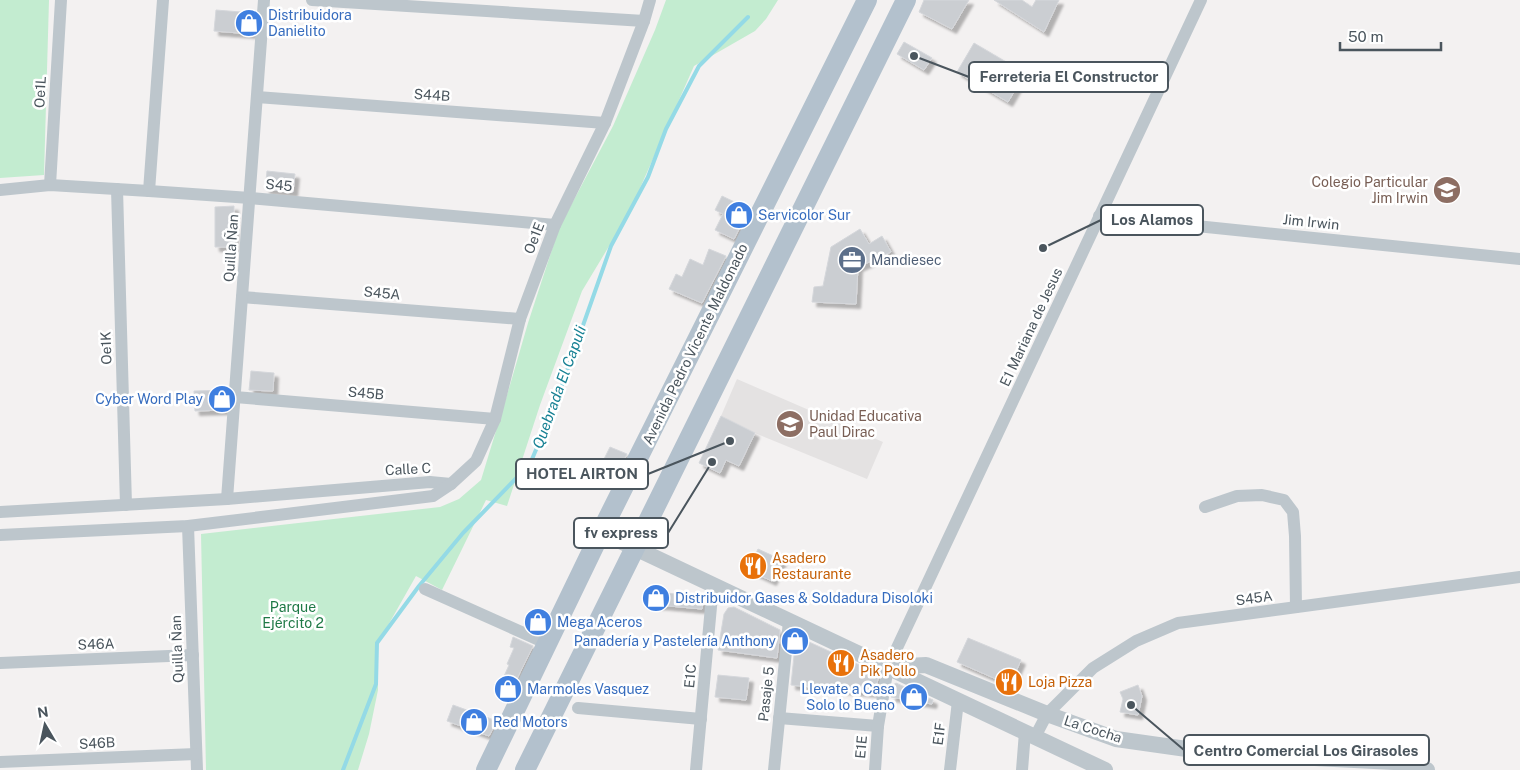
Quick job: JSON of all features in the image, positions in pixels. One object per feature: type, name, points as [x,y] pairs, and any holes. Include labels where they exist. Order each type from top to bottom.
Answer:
[{"type":"main road","name":"Avenida Pedro Vicente Maldonado","points":[[486,770],[601,532],[866,0]]},
{"type":"main road","points":[[525,770],[906,0]]},
{"type":"street","name":"Oe1L","points":[[50,185],[61,0]]},
{"type":"street","points":[[149,191],[162,0]]},
{"type":"street","name":"Quilla Ñan","points":[[227,498],[264,0]]},
{"type":"street","points":[[312,0],[644,21]]},
{"type":"street","name":"Oe1E","points":[[451,484],[476,461],[495,419],[520,319],[555,225],[605,123],[644,21],[650,0]]},
{"type":"street","name":"E1 Mariana de Jesus","points":[[888,667],[1202,0]]},
{"type":"street","name":"S44B","points":[[257,97],[605,123]]},
{"type":"street","name":"S45","points":[[0,190],[50,185],[149,191],[555,225]]},
{"type":"street","name":"Oe1K","points":[[117,190],[126,505]]},
{"type":"street","name":"Jim Irwin","points":[[1099,216],[1520,259]]},
{"type":"street","name":"S45A","points":[[242,297],[520,319]]},
{"type":"street","name":"S45B","points":[[235,397],[495,419]]},
{"type":"street","name":"Calle C","points":[[0,512],[227,498],[430,482],[451,484]]},
{"type":"street","name":"Calle C","points":[[0,535],[188,526],[433,496],[451,484]]},
{"type":"street","points":[[1205,507],[1236,496],[1262,495],[1284,500],[1293,512],[1294,520],[1296,607]]},
{"type":"street","name":"Quilla Ñan","points":[[188,526],[197,770]]},
{"type":"street","name":"La Cocha","points":[[601,532],[1097,768]]},
{"type":"street","name":"S45A","points":[[1030,735],[1047,714],[1093,668],[1136,641],[1178,623],[1520,577]]},
{"type":"street","name":"E1C","points":[[696,770],[713,585]]},
{"type":"street","points":[[425,589],[548,644]]},
{"type":"street","name":"Pasaje 5","points":[[774,770],[789,621]]},
{"type":"street","name":"S46A","points":[[0,663],[192,655]]},
{"type":"street","name":"La Cocha","points":[[888,667],[926,665],[1047,714],[1116,739],[1215,753],[1394,762],[1428,770]]},
{"type":"street","name":"E1E","points":[[875,770],[878,726],[888,667]]},
{"type":"street","name":"E1F","points":[[950,770],[958,701]]},
{"type":"street","points":[[578,708],[701,719]]},
{"type":"street","points":[[779,718],[878,726]]},
{"type":"street","points":[[1022,770],[1030,735]]},
{"type":"street","name":"S46B","points":[[0,762],[196,754]]},
{"type":"shaded area","name":"Unidad Educativa Paul Dirac","points":[[737,379],[883,442],[867,479],[755,433],[721,416]]},
{"type":"green space","points":[[0,0],[49,0],[44,175],[0,178]]},
{"type":"green space","name":"Parque Ejército 2","points":[[666,0],[778,0],[766,19],[755,31],[694,66],[629,213],[582,291],[540,405],[507,506],[486,500],[442,590],[416,576],[378,643],[378,690],[369,734],[358,770],[206,770],[201,534],[440,507],[459,499],[481,480],[528,323],[559,228],[613,126]]},
{"type":"building","points":[[924,0],[969,0],[952,29],[919,12]]},
{"type":"building","points":[[994,0],[1022,0],[1032,7],[1036,0],[1059,0],[1044,32]]},
{"type":"building","points":[[216,10],[254,13],[252,34],[214,31]]},
{"type":"building","points":[[904,42],[932,58],[924,70],[897,54]]},
{"type":"building","points":[[974,43],[1025,73],[1008,102],[957,72]]},
{"type":"building","points":[[267,171],[295,174],[293,192],[265,189]]},
{"type":"building","points":[[722,196],[749,209],[734,239],[715,230],[723,214],[715,210]]},
{"type":"building","points":[[234,206],[234,247],[215,247],[215,207]]},
{"type":"building","name":"Mandiesec","points":[[860,229],[869,244],[882,236],[891,252],[858,267],[856,304],[812,302],[814,287],[823,286],[831,247]]},
{"type":"building","points":[[709,249],[726,256],[702,303],[669,289],[676,274],[682,277],[690,259],[703,265]]},
{"type":"building","points":[[251,371],[274,373],[273,391],[249,390]]},
{"type":"building","points":[[226,390],[225,410],[195,411],[194,391]]},
{"type":"building","points":[[721,416],[755,433],[739,466],[726,460],[720,473],[699,463]]},
{"type":"building","points":[[610,447],[627,454],[618,472],[601,465]]},
{"type":"building","points":[[758,549],[782,560],[772,581],[748,570]]},
{"type":"building","points":[[649,591],[703,597],[702,609],[648,604]]},
{"type":"building","points":[[734,607],[780,630],[777,658],[718,650],[724,614],[728,608]]},
{"type":"building","name":"Mega Aceros","points":[[531,610],[547,617],[540,631],[524,624]]},
{"type":"building","points":[[796,636],[879,674],[875,693],[791,685]]},
{"type":"building","points":[[513,637],[533,646],[508,697],[497,692],[514,648],[510,647]]},
{"type":"building","points":[[968,638],[1021,660],[1010,685],[957,662]]},
{"type":"building","points":[[718,675],[749,678],[746,700],[715,697]]},
{"type":"building","points":[[896,683],[933,700],[932,704],[891,697],[893,685]]},
{"type":"building","points":[[1138,685],[1142,696],[1138,715],[1120,712],[1123,699],[1120,692]]},
{"type":"building","name":"Red Motors","points":[[453,705],[497,721],[489,736],[447,721]]},
{"type":"waterway","name":"Quebrada El Capuli","points":[[343,770],[376,684],[377,643],[419,586],[463,533],[530,464],[556,402],[611,246],[648,177],[666,129],[699,66],[748,17]]},
{"type":"place","name":"Distribuidora Danielito","points":[[249,23]]},
{"type":"place","name":"Ferreteria El Constructor","points":[[914,56]]},
{"type":"place","name":"Colegio Particular Jim Irwin","points":[[1447,190]]},
{"type":"place","name":"Servicolor Sur","points":[[739,215]]},
{"type":"place","name":"Los Alamos","points":[[1043,248]]},
{"type":"place","name":"Mandiesec","points":[[852,260]]},
{"type":"place","name":"Cyber Word Play","points":[[222,399]]},
{"type":"place","name":"Unidad Educativa Paul Dirac","points":[[790,424]]},
{"type":"place","name":"HOTEL AIRTON","points":[[730,441]]},
{"type":"place","name":"fv express","points":[[712,462]]},
{"type":"place","name":"Asadero Restaurante","points":[[753,566]]},
{"type":"place","name":"Distribuidor Gases & Soldadura Disoloki","points":[[656,598]]},
{"type":"place","name":"Mega Aceros","points":[[538,622]]},
{"type":"place","name":"Panadería y Pastelería Anthony","points":[[795,641]]},
{"type":"place","name":"Asadero Pik Pollo","points":[[841,663]]},
{"type":"place","name":"Loja Pizza","points":[[1009,682]]},
{"type":"place","name":"Marmoles Vasquez","points":[[508,689]]},
{"type":"place","name":"Llevate a Casa Solo lo Bueno","points":[[914,697]]},
{"type":"place","name":"Centro Comercial Los Girasoles","points":[[1131,705]]},
{"type":"place","name":"Red Motors","points":[[474,722]]}]
